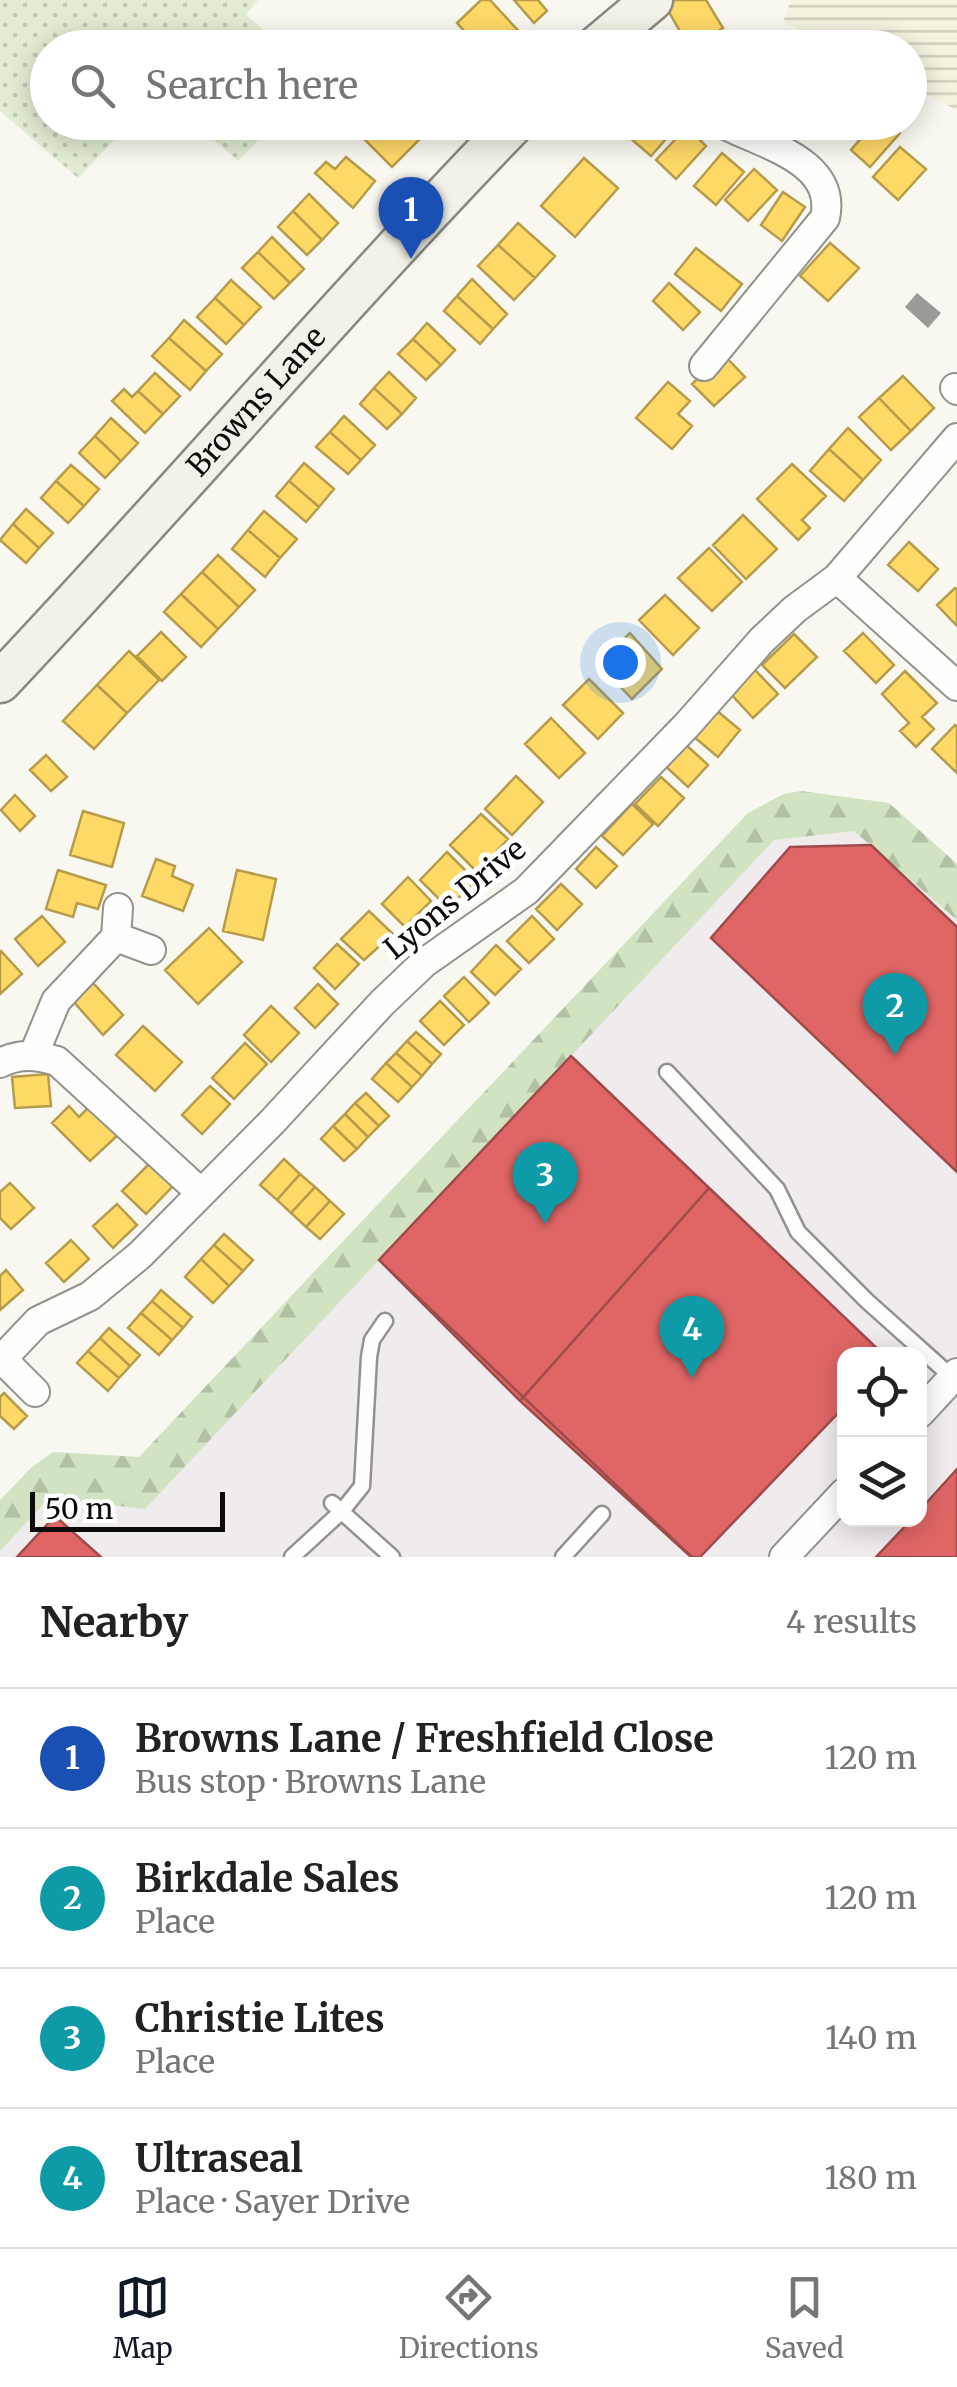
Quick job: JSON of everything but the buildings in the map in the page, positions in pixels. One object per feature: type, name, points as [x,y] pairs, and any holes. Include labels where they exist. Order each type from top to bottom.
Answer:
[{"type":"street","name":"Browns Lane","points":[[0,682],[498,140]]},
{"type":"street","points":[[704,366],[825,218],[828,207],[817,178],[804,165],[762,140]]},
{"type":"street","name":"Lyons Drive","points":[[1,1360],[38,1321],[90,1296],[140,1256],[424,963],[526,891],[687,725],[762,640],[837,578],[957,438]]},
{"type":"street","points":[[837,578],[957,686]]},
{"type":"street","points":[[34,1054],[56,1000],[116,938],[118,908]]},
{"type":"street","points":[[116,938],[151,950]]},
{"type":"street","points":[[0,1062],[34,1054],[58,1061],[200,1192]]},
{"type":"street","points":[[1,1360],[35,1392]]},
{"type":"street","points":[[927,1406],[955,1376]]},
{"type":"street","points":[[784,1557],[837,1500]]},
{"type":"lane","points":[[666,1072],[776,1189],[798,1232],[867,1301],[955,1376]]},
{"type":"lane","points":[[292,1557],[337,1507],[357,1495],[365,1473],[369,1357],[372,1340],[384,1321]]},
{"type":"lane","points":[[337,1507],[392,1557]]},
{"type":"lane","points":[[563,1557],[602,1514]]},
{"type":"shaded area","points":[[801,791],[889,803],[957,864],[957,1557],[0,1557],[0,1500],[32,1467],[53,1452],[139,1457],[748,813],[784,794]]},
{"type":"green space","points":[[0,0],[258,0],[246,15],[263,30],[30,30],[30,137],[0,111]]},
{"type":"green space","points":[[791,0],[957,0],[957,110],[927,95],[927,30],[799,30],[783,22]]},
{"type":"green space","points":[[34,140],[115,140],[78,178]]},
{"type":"green space","points":[[214,140],[258,140],[238,161]]},
{"type":"green space","points":[[801,791],[889,803],[957,864],[957,920],[854,831],[774,840],[145,1509],[49,1498],[0,1551],[0,1500],[32,1467],[53,1452],[139,1457],[748,813],[784,794]]},
{"type":"place","name":"Browns Lane / Freshfield Close","points":[[411,259]]},
{"type":"place","name":"Birkdale Sales","points":[[895,1055]]},
{"type":"place","name":"Christie Lites","points":[[545,1224]]},
{"type":"place","name":"Ultraseal","points":[[692,1378]]}]
